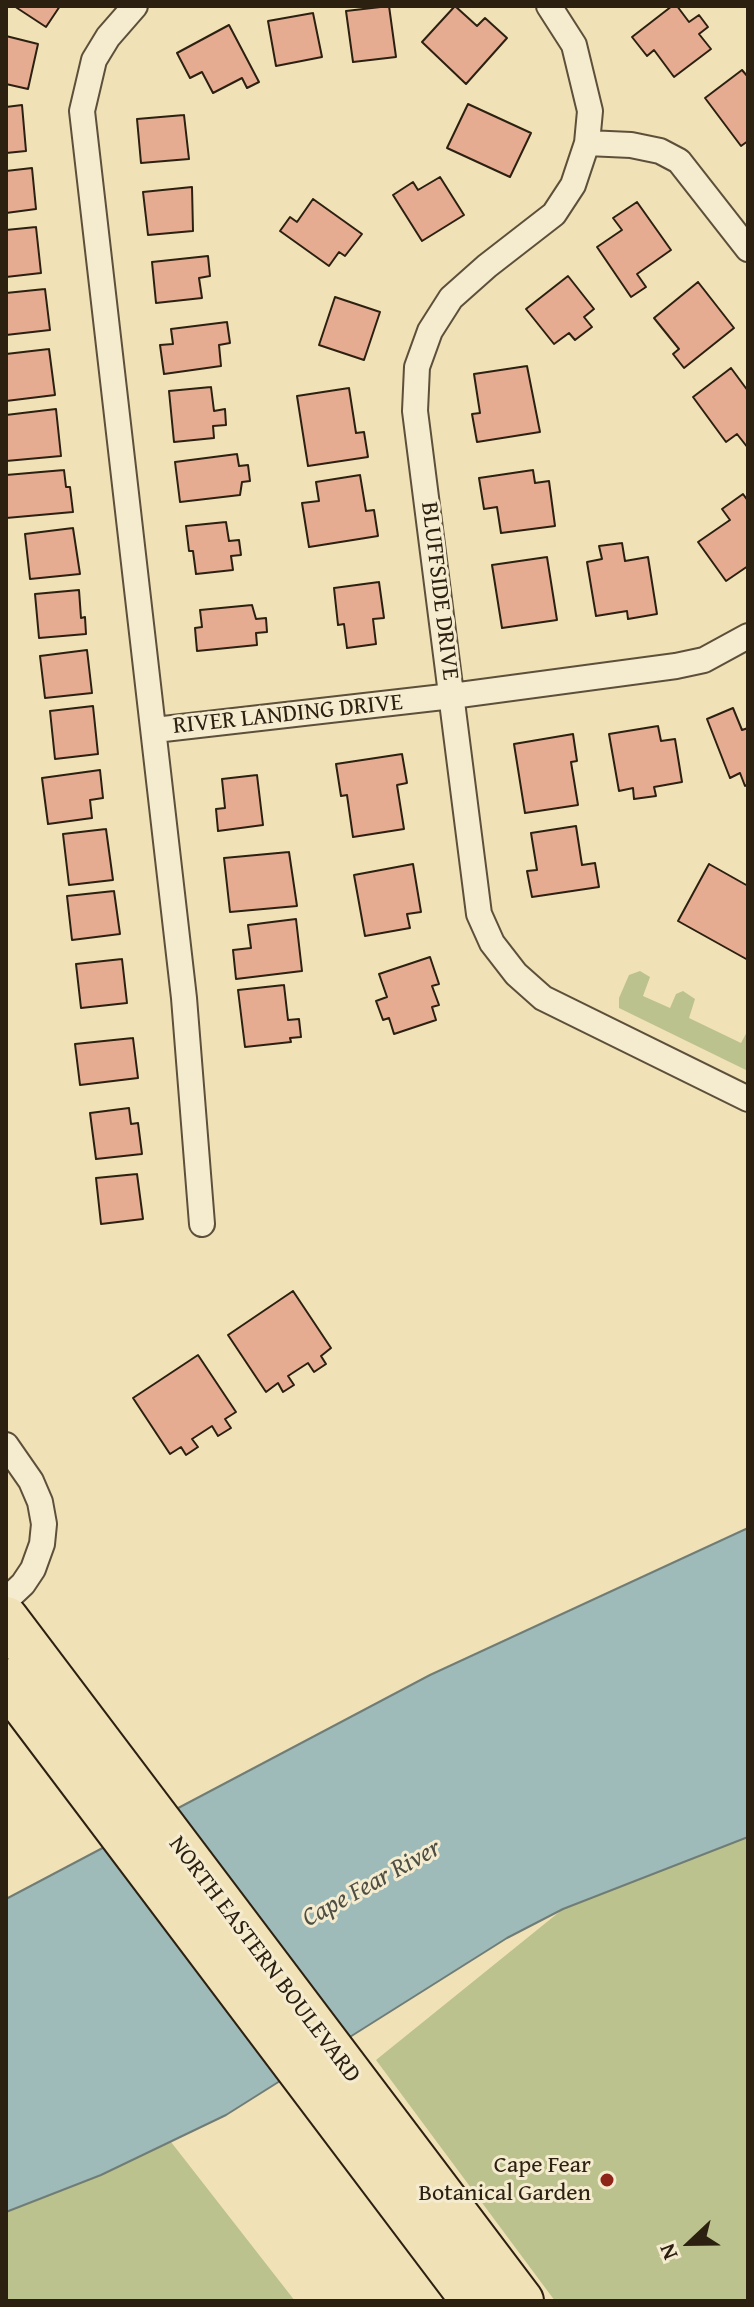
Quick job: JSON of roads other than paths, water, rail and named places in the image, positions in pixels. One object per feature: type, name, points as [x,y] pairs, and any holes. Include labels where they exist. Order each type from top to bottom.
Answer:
[{"type":"highway","name":"NORTH EASTERN BOULEVARD","points":[[6,1619],[521,2301]]},
{"type":"highway","name":"NORTH EASTERN BOULEVARD","points":[[6,1681],[474,2301]]},
{"type":"street","points":[[135,6],[108,37],[94,60],[82,111],[184,998],[202,1224]]},
{"type":"street","name":"BLUFFSIDE DRIVE","points":[[549,6],[574,45],[590,111],[587,143],[573,185],[554,214],[451,298],[430,331],[417,367],[415,411],[479,914],[492,943],[516,974],[543,998],[748,1099]]},
{"type":"street","points":[[587,143],[631,145],[660,151],[679,161],[748,249]]},
{"type":"street","name":"RIVER LANDING DRIVE","points":[[155,730],[452,696],[676,666],[704,660],[748,636]]},
{"type":"street","points":[[6,1445],[38,1496],[44,1531],[33,1569],[6,1600]]},
{"type":"water","name":"Cape Fear River","points":[[748,1528],[748,1837],[563,1909],[507,1938],[226,2115],[101,2175],[6,2212],[6,1899],[430,1675]]},
{"type":"place","name":"Cape Fear Botanical Garden","points":[[607,2180]]}]
